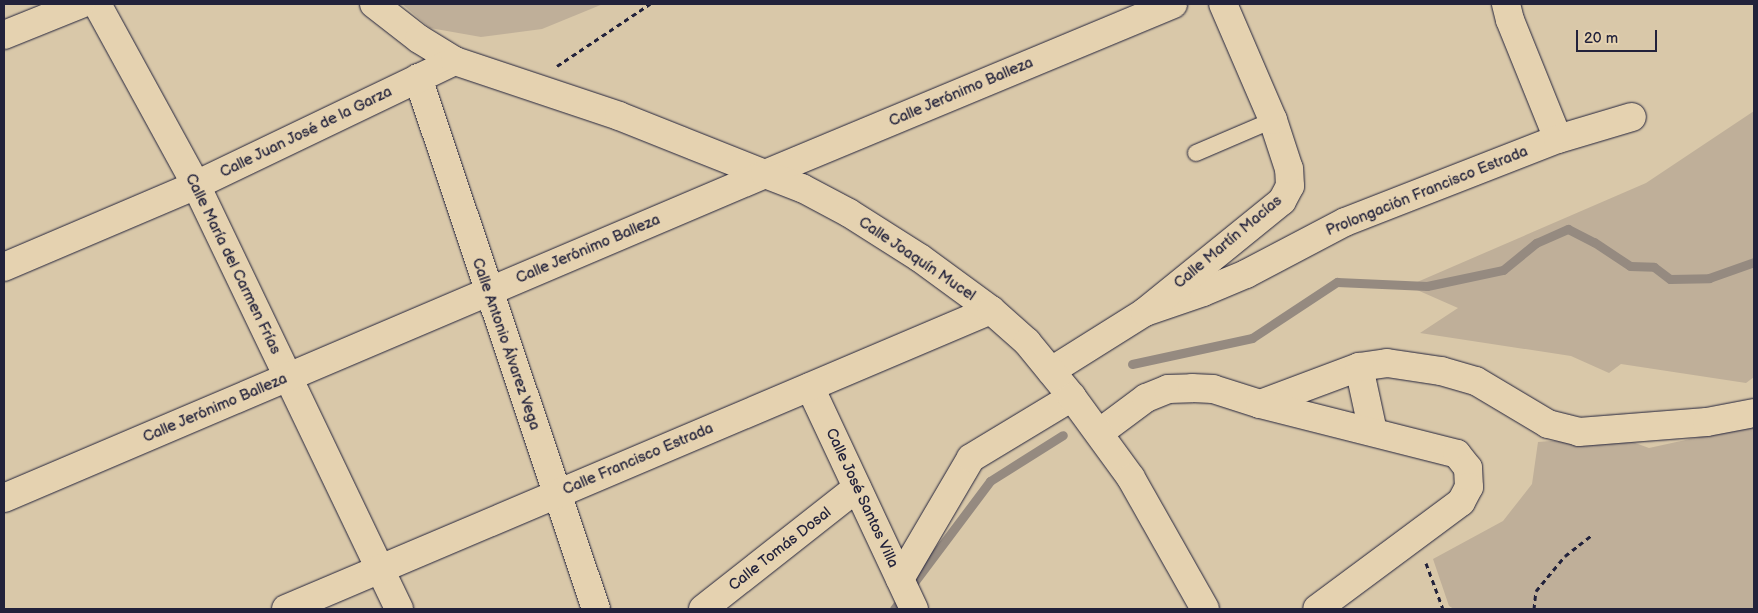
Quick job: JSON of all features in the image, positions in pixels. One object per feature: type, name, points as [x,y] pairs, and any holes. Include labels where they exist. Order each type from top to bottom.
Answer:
[{"type":"street","points":[[4,35],[81,4]]},
{"type":"street","name":"Calle María del Carmen Frías","points":[[98,4],[196,185],[400,609]]},
{"type":"street","points":[[374,4],[419,39],[455,60]]},
{"type":"street","name":"Calle Jerónimo Balleza","points":[[4,498],[488,291],[1173,4]]},
{"type":"street","name":"Calle Martín Macías","points":[[1052,371],[1145,312],[1282,201],[1290,186],[1289,169],[1273,120],[1223,4]]},
{"type":"street","points":[[1506,4],[1510,20],[1558,139]]},
{"type":"street","name":"Calle Juan José de la Garza","points":[[4,267],[196,185],[455,60]]},
{"type":"street","name":"Calle Joaquín Mucel","points":[[455,60],[619,116],[802,188],[849,214],[920,258],[991,310],[1027,342],[1052,371],[1131,478],[1205,609]]},
{"type":"street","name":"Calle Antonio Álvarez Vega","points":[[418,78],[596,609]]},
{"type":"street","name":"Prolongación Francisco Estrada","points":[[1145,312],[1203,292],[1246,274],[1344,222],[1558,139],[1632,117]]},
{"type":"street","name":"Calle Francisco Estrada","points":[[286,609],[991,310]]},
{"type":"street","points":[[1260,404],[1359,367],[1387,363],[1441,370],[1476,381],[1498,392],[1548,424],[1579,432],[1707,422],[1754,413]]},
{"type":"street","points":[[1359,367],[1372,432]]},
{"type":"street","name":"Calle José Santos Villa","points":[[810,387],[914,609]]},
{"type":"street","points":[[1099,433],[1146,398],[1168,388],[1213,390],[1260,404],[1457,454],[1468,468],[1469,487],[1461,502],[1317,609]]},
{"type":"street","points":[[900,579],[971,458],[1072,396]]},
{"type":"street","name":"Calle Tomás Dosal","points":[[703,609],[857,488]]},
{"type":"lane","points":[[1196,153],[1273,120]]},
{"type":"path","points":[[529,85],[650,4]]},
{"type":"path","points":[[1417,536],[1443,609]]},
{"type":"path","points":[[1534,609],[1536,592],[1565,556],[1591,536]]},
{"type":"shaded area","points":[[402,4],[603,4],[542,29],[481,37],[430,28]]},
{"type":"shaded area","points":[[1754,111],[1754,377],[1746,383],[1621,364],[1609,373],[1571,356],[1420,333],[1458,308],[1408,286],[1646,183]]},
{"type":"shaded area","points":[[1754,425],[1754,609],[1454,609],[1449,606],[1433,559],[1503,521],[1532,484],[1538,442],[1616,436],[1649,448]]},
{"type":"waterway","points":[[1132,364],[1252,338],[1337,282],[1427,286],[1503,270],[1536,243],[1568,229],[1594,242],[1630,266],[1654,267],[1670,279],[1709,278],[1754,262]]},
{"type":"waterway","points":[[894,609],[990,481],[1063,435]]}]
